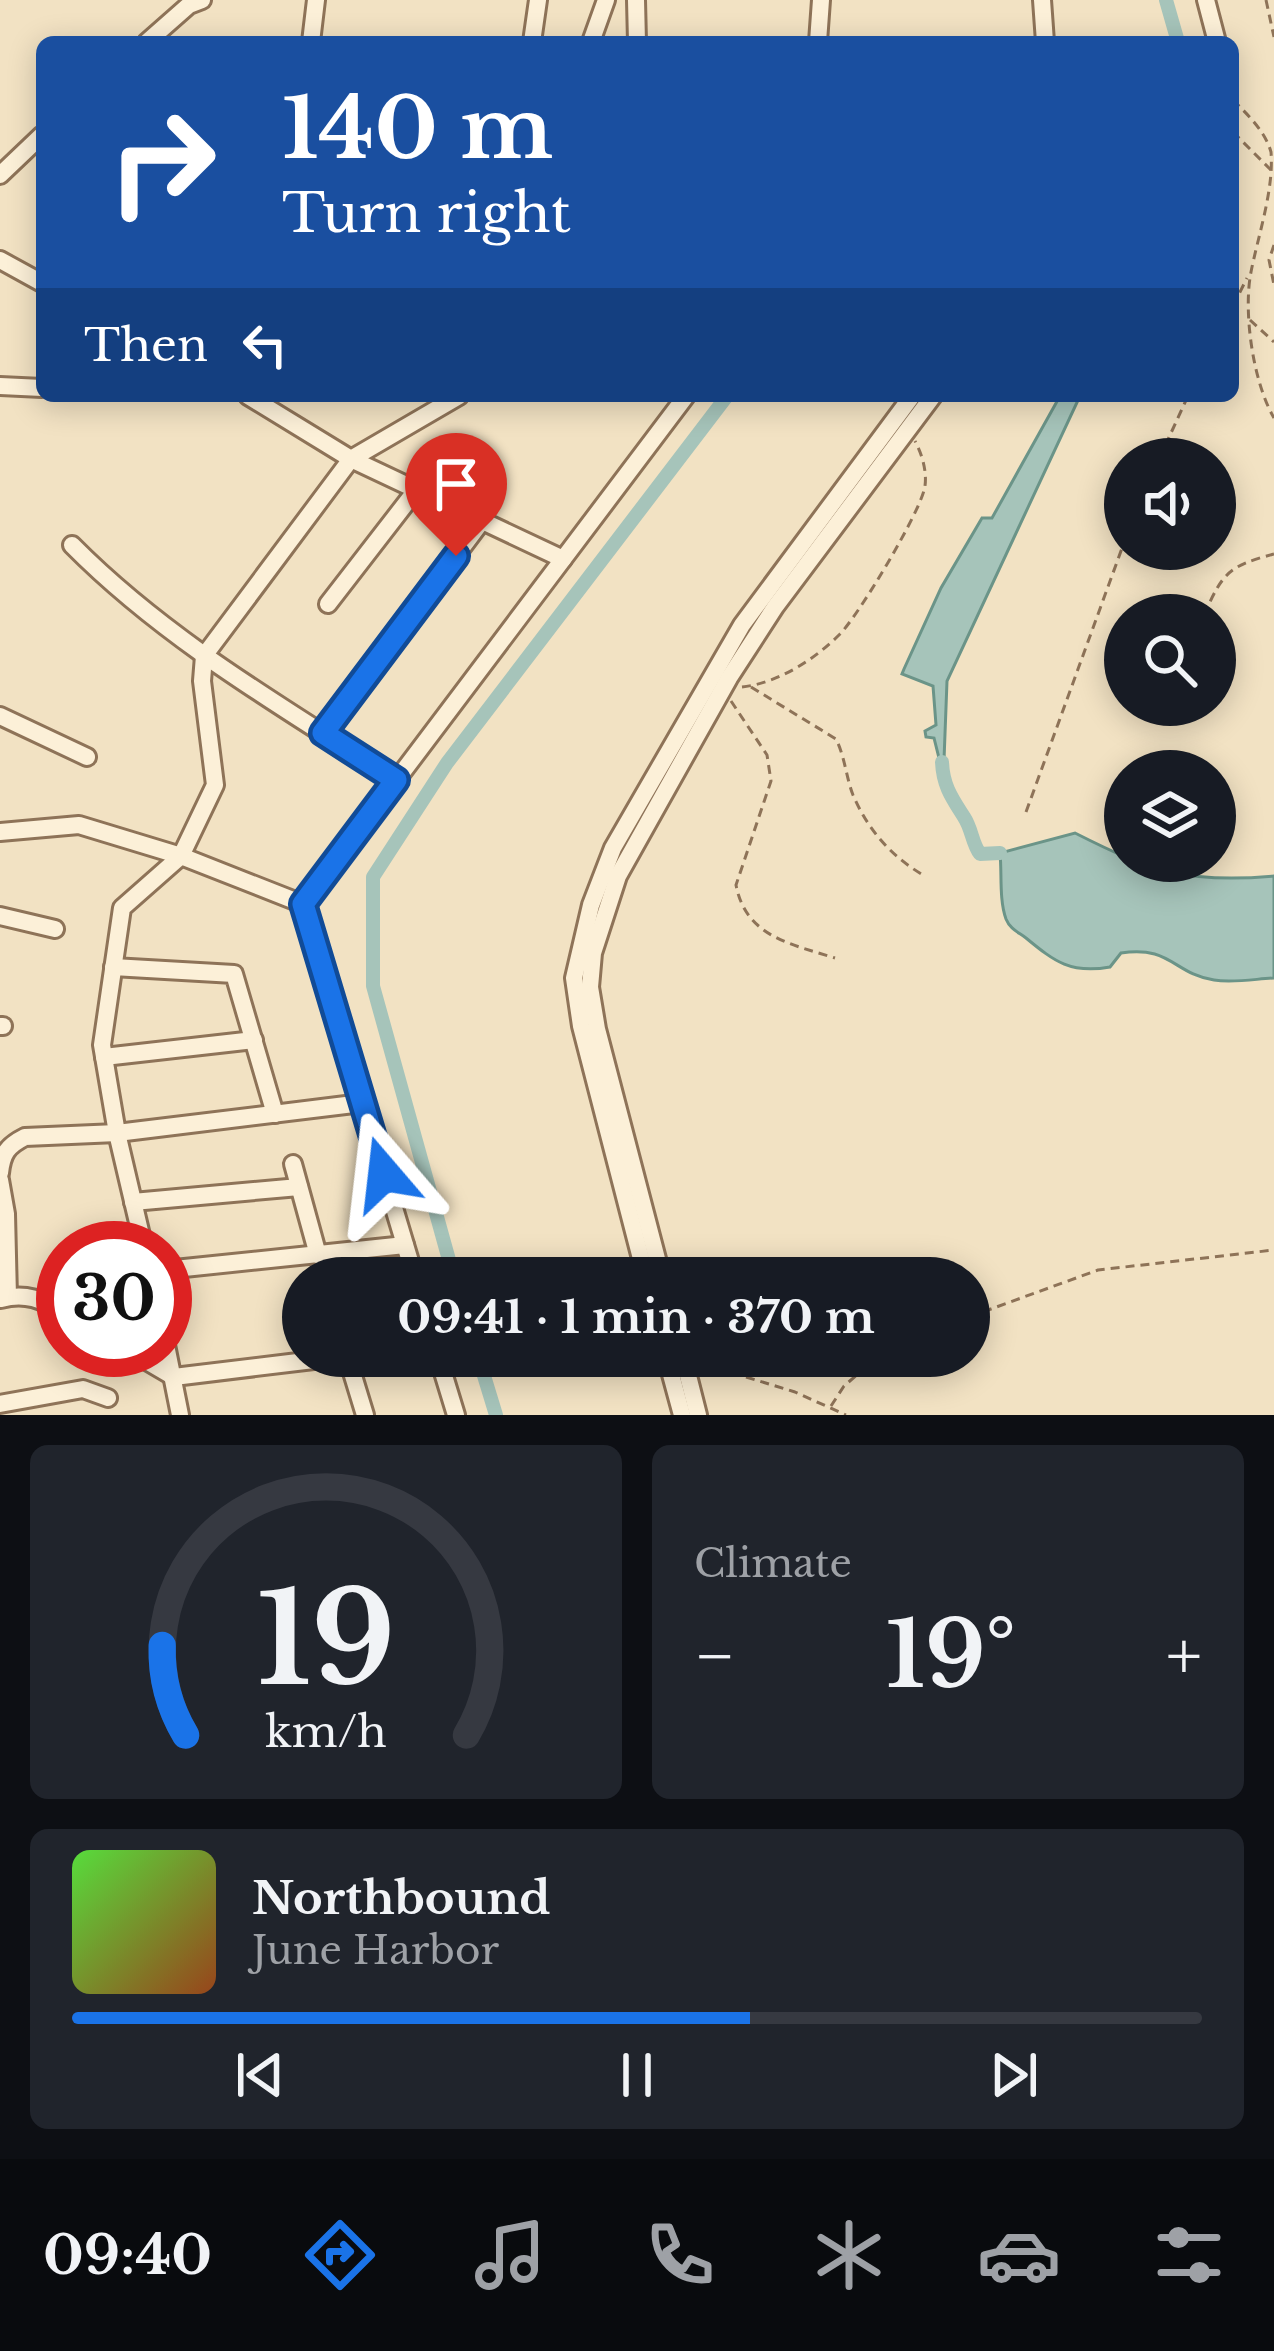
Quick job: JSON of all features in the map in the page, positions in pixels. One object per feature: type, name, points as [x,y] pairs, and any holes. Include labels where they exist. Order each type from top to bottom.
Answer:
[{"type":"street","points":[[312,36],[316,0]]},
{"type":"street","points":[[533,36],[538,0]]},
{"type":"street","points":[[593,36],[606,0]]},
{"type":"street","points":[[636,0],[637,36]]},
{"type":"street","points":[[818,36],[821,0]]},
{"type":"street","points":[[1042,0],[1045,36]]},
{"type":"street","points":[[1206,0],[1215,36]]},
{"type":"street","points":[[154,36],[192,2]]},
{"type":"street","points":[[0,175],[36,141]]},
{"type":"street","points":[[0,260],[36,280]]},
{"type":"street","points":[[0,386],[36,388]]},
{"type":"street","points":[[258,402],[351,459],[563,560]]},
{"type":"street","points":[[137,1221],[102,1045],[122,908],[182,856],[215,785],[202,681],[204,656],[351,459],[449,402]]},
{"type":"street","points":[[303,904],[680,402]]},
{"type":"street","points":[[902,424],[910,402]]},
{"type":"street","points":[[656,1257],[574,979],[591,905],[614,848],[716,684],[754,608],[902,424],[926,402]]},
{"type":"street","points":[[328,604],[451,446]]},
{"type":"street","points":[[323,733],[482,521]]},
{"type":"street","points":[[72,545],[109,582],[204,656],[396,780]]},
{"type":"street","points":[[0,716],[87,757]]},
{"type":"street","points":[[0,832],[79,826],[182,856],[303,904]]},
{"type":"street","points":[[303,904],[409,1257]]},
{"type":"street","points":[[0,916],[55,929]]},
{"type":"street","points":[[113,967],[234,974],[275,1114]]},
{"type":"street","points":[[104,1057],[254,1040]]},
{"type":"street","points":[[600,1070],[641,1257]]},
{"type":"street","points":[[36,1297],[4,1298],[6,1214],[0,1176],[2,1156],[11,1144],[25,1137],[117,1133],[362,1102]]},
{"type":"street","points":[[293,1164],[318,1255]]},
{"type":"street","points":[[133,1202],[299,1187]]},
{"type":"street","points":[[192,1267],[405,1245]]},
{"type":"street","points":[[192,1375],[347,1356],[365,1415]]},
{"type":"street","points":[[174,1377],[180,1415]]},
{"type":"street","points":[[445,1377],[456,1414],[446,1415]]},
{"type":"street","points":[[672,1377],[682,1415]]},
{"type":"street","points":[[688,1377],[698,1415]]},
{"type":"street","points":[[0,1404],[83,1389],[108,1398]]},
{"type":"path","points":[[1266,0],[1274,37]]},
{"type":"path","points":[[1239,107],[1270,148],[1268,199],[1246,301],[1265,401],[1274,418]]},
{"type":"path","points":[[1239,138],[1272,171]]},
{"type":"path","points":[[1268,199],[1274,204]]},
{"type":"path","points":[[1274,245],[1269,260],[1274,285]]},
{"type":"path","points":[[1239,295],[1251,272]]},
{"type":"path","points":[[1249,319],[1274,341]]},
{"type":"path","points":[[1169,438],[1185,402]]},
{"type":"path","points":[[716,684],[749,686],[775,680],[844,630],[926,484],[920,448],[902,424]]},
{"type":"path","points":[[1214,594],[1225,573],[1236,565],[1274,554]]},
{"type":"path","points":[[1026,812],[1114,570]]},
{"type":"path","points":[[716,684],[766,755],[771,782],[736,885],[739,901],[764,933],[835,958]]},
{"type":"path","points":[[749,686],[836,739],[852,793],[873,832],[902,862],[923,874]]},
{"type":"path","points":[[990,1309],[1098,1270],[1274,1250]]},
{"type":"path","points":[[746,1377],[846,1415]]},
{"type":"path","points":[[830,1407],[854,1377]]},
{"type":"water","points":[[1057,402],[1077,402],[947,681],[944,760],[940,762],[934,738],[926,737],[925,731],[936,725],[933,686],[902,674],[941,588],[982,518],[992,518]]},
{"type":"water","points":[[1075,833],[1104,847],[1104,882],[1236,882],[1236,878],[1274,876],[1274,978],[1214,980],[1161,956],[1137,952],[1121,953],[1110,967],[1064,964],[1006,919],[1000,853]]},
{"type":"waterway","points":[[1166,0],[1176,36]]},
{"type":"waterway","points":[[448,1257],[373,986],[373,877],[447,763],[722,402]]},
{"type":"waterway","points":[[942,762],[949,791],[980,854],[1000,853]]},
{"type":"waterway","points":[[484,1377],[496,1415]]},
{"type":"route","points":[[384,1174],[303,904],[396,780],[323,733],[456,556]]}]
